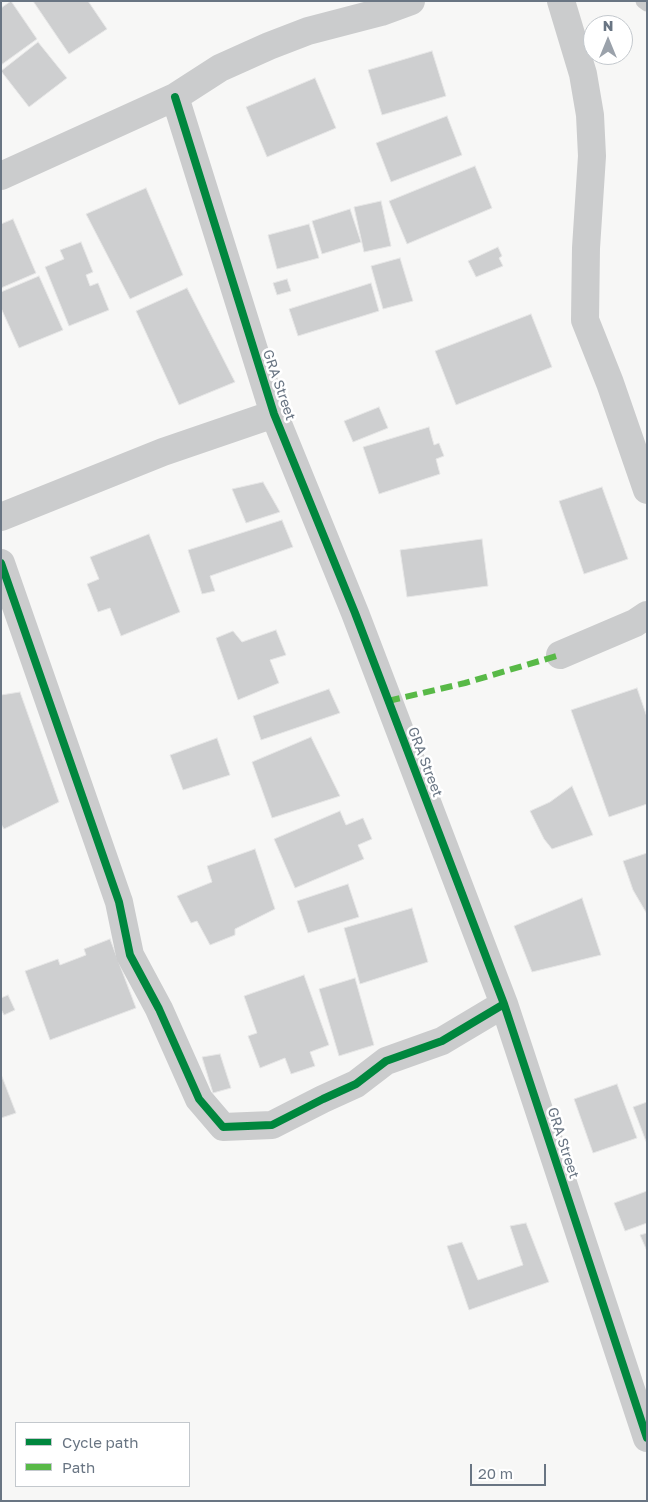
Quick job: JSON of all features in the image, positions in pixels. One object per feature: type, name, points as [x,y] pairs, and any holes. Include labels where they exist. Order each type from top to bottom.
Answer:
[{"type":"street","points":[[1,176],[175,97],[220,68],[269,46],[308,31],[381,12],[412,1]]},
{"type":"street","points":[[561,1],[583,74],[590,115],[592,156],[586,248],[585,320],[610,383],[647,490]]},
{"type":"street","name":"GRA Street","points":[[175,97],[274,414],[355,613],[504,1004],[647,1438]]},
{"type":"street","points":[[1,517],[163,452],[274,414]]},
{"type":"street","points":[[1,563],[119,902],[130,955],[159,1009],[199,1099],[223,1128],[272,1125],[356,1084],[386,1061],[442,1041],[504,1004]]},
{"type":"street","points":[[560,655],[635,623],[647,615]]},
{"type":"lane","points":[[643,1],[647,4]]},
{"type":"building","points":[[11,1],[37,39],[1,65],[1,8]]},
{"type":"building","points":[[33,1],[88,1],[107,29],[69,54]]},
{"type":"building","points":[[38,42],[67,78],[29,107],[1,71]]},
{"type":"building","points":[[432,51],[446,96],[382,115],[368,70]]},
{"type":"building","points":[[315,78],[336,128],[267,157],[246,107]]},
{"type":"building","points":[[447,116],[462,155],[391,182],[376,143]]},
{"type":"building","points":[[475,166],[492,208],[407,244],[389,201]]},
{"type":"building","points":[[146,188],[183,275],[130,299],[86,214]]},
{"type":"building","points":[[381,201],[391,246],[364,252],[354,207]]},
{"type":"building","points":[[350,209],[361,242],[322,254],[312,221]]},
{"type":"building","points":[[13,219],[36,273],[1,288],[1,224]]},
{"type":"building","points":[[309,224],[319,258],[277,269],[268,235]]},
{"type":"building","points":[[81,242],[93,272],[86,275],[90,286],[98,283],[109,310],[69,326],[45,267],[64,259],[60,250]]},
{"type":"building","points":[[498,247],[502,256],[499,258],[503,266],[476,277],[468,261]]},
{"type":"building","points":[[400,258],[413,301],[383,309],[371,266]]},
{"type":"building","points":[[39,276],[63,330],[19,348],[1,308],[1,292]]},
{"type":"building","points":[[287,279],[291,291],[277,295],[273,283]]},
{"type":"building","points":[[371,283],[379,311],[298,336],[289,309]]},
{"type":"building","points":[[187,288],[235,382],[179,405],[136,311]]},
{"type":"building","points":[[531,314],[552,367],[456,405],[435,351]]},
{"type":"building","points":[[379,407],[388,428],[353,442],[344,421]]},
{"type":"building","points":[[429,427],[434,445],[439,443],[444,456],[436,459],[440,474],[379,494],[363,447]]},
{"type":"building","points":[[263,482],[280,512],[246,523],[232,489]]},
{"type":"building","points":[[602,487],[628,559],[584,574],[559,501]]},
{"type":"building","points":[[282,520],[293,547],[210,576],[215,591],[202,594],[188,550]]},
{"type":"building","points":[[149,534],[180,612],[121,636],[110,608],[98,612],[87,584],[99,579],[90,557]]},
{"type":"building","points":[[482,539],[488,586],[407,597],[400,550]]},
{"type":"building","points":[[276,630],[286,655],[270,660],[279,683],[238,700],[216,638],[233,631],[242,642]]},
{"type":"building","points":[[637,688],[647,717],[647,804],[609,817],[571,710]]},
{"type":"building","points":[[329,689],[340,713],[261,740],[253,716]]},
{"type":"building","points":[[20,692],[59,802],[4,829],[1,824],[1,695]]},
{"type":"building","points":[[311,737],[340,796],[272,818],[252,762]]},
{"type":"building","points":[[217,738],[230,775],[183,790],[170,755]]},
{"type":"building","points":[[572,786],[593,835],[552,849],[544,839],[530,811],[550,802]]},
{"type":"building","points":[[340,811],[346,825],[363,818],[372,839],[358,845],[364,859],[295,888],[274,839]]},
{"type":"building","points":[[255,849],[275,909],[235,929],[235,935],[210,945],[197,921],[191,923],[177,896],[212,882],[207,866]]},
{"type":"building","points":[[647,853],[647,914],[633,890],[623,861]]},
{"type":"building","points":[[348,884],[359,917],[308,933],[297,901]]},
{"type":"building","points":[[582,898],[601,955],[532,972],[514,926]]},
{"type":"building","points":[[412,908],[428,962],[360,984],[344,928]]},
{"type":"building","points":[[110,939],[136,1008],[50,1040],[25,971],[58,959],[60,965],[86,955],[84,949]]},
{"type":"building","points":[[304,975],[329,1045],[310,1052],[315,1066],[291,1074],[285,1058],[260,1068],[248,1036],[257,1033],[244,996]]},
{"type":"building","points":[[355,978],[374,1045],[339,1056],[319,989]]},
{"type":"building","points":[[8,995],[15,1010],[4,1015],[1,1009],[1,998]]},
{"type":"building","points":[[220,1054],[231,1088],[213,1093],[202,1057]]},
{"type":"building","points":[[1,1074],[16,1113],[1,1118]]},
{"type":"building","points":[[617,1084],[637,1138],[593,1153],[574,1099]]},
{"type":"building","points":[[647,1102],[647,1144],[633,1107]]},
{"type":"building","points":[[647,1191],[647,1223],[625,1231],[614,1203]]},
{"type":"building","points":[[526,1223],[549,1282],[469,1310],[447,1246],[462,1242],[478,1280],[523,1265],[510,1226]]},
{"type":"building","points":[[647,1233],[647,1251],[640,1235]]},
{"type":"marked path","points":[[388,701],[465,683],[560,655]]},
{"type":"cycle path","points":[[175,97],[274,414],[355,613],[504,1004],[647,1438]]},
{"type":"cycle path","points":[[1,563],[119,902],[130,955],[159,1009],[199,1099],[223,1127],[272,1125],[356,1084],[386,1061],[442,1041],[504,1004]]}]
